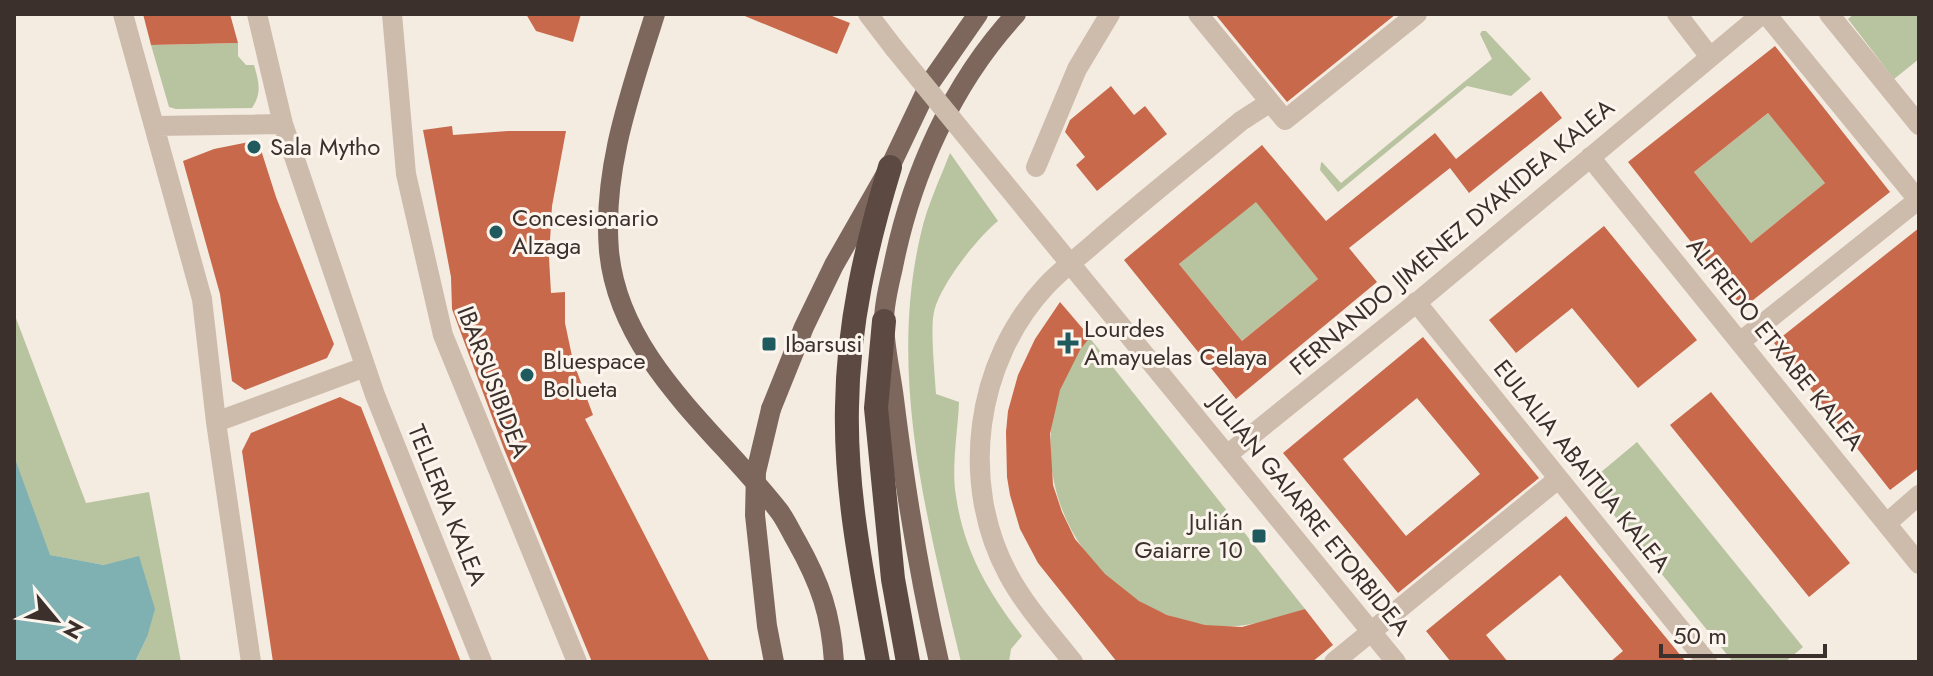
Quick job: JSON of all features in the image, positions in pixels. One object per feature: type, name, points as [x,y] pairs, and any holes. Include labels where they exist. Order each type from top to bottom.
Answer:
[{"type":"highway","points":[[878,662],[859,554],[847,408],[859,289],[869,236],[890,167]]},
{"type":"highway","points":[[884,321],[876,408],[893,579],[908,662]]},
{"type":"main road","points":[[655,14],[625,110],[611,179],[609,252],[616,288],[646,352],[670,386],[781,513],[816,575],[827,606],[834,662]]},
{"type":"main road","points":[[774,662],[755,515],[756,472],[771,409],[834,265],[890,167],[930,83],[978,14]]},
{"type":"main road","points":[[939,662],[907,502],[884,321],[898,243],[929,151],[956,98],[1016,14]]},
{"type":"street","points":[[123,14],[202,299],[216,422],[251,662]]},
{"type":"street","name":"TELLERIA KALEA","points":[[257,14],[283,124],[365,367],[482,662]]},
{"type":"street","name":"IBARSUSIBIDEA","points":[[392,14],[406,174],[443,335],[577,662]]},
{"type":"street","name":"JULIAN GAIARRE ETORBIDEA","points":[[868,14],[1396,662]]},
{"type":"street","points":[[1036,167],[1077,69],[1110,14]]},
{"type":"street","points":[[1198,14],[1285,120],[1417,14]]},
{"type":"street","points":[[1677,14],[1710,57]]},
{"type":"street","points":[[1740,342],[1918,201],[1764,14]]},
{"type":"street","name":"FERNANDO JIMENEZ DYAKIDEA KALEA","points":[[1227,455],[1764,14]]},
{"type":"street","points":[[1829,14],[1919,125]]},
{"type":"street","points":[[1073,662],[1008,575],[988,524],[979,470],[982,423],[997,363],[1036,297],[1070,264],[1232,129],[1269,103]]},
{"type":"street","points":[[155,126],[283,124]]},
{"type":"street","name":"ALFREDO ETXABE KALEA","points":[[1590,157],[1919,564]]},
{"type":"street","name":"EULALIA ABAITUA KALEA","points":[[1416,302],[1707,662]]},
{"type":"street","points":[[216,422],[365,367]]},
{"type":"street","points":[[1334,662],[1558,479]]},
{"type":"street","points":[[1887,523],[1919,495]]},
{"type":"green space","points":[[1854,14],[1919,14],[1919,59],[1894,79],[1848,19]]},
{"type":"green space","points":[[1486,31],[1531,79],[1511,96],[1467,86],[1338,192],[1320,170],[1321,163],[1341,183],[1492,59],[1480,34]]},
{"type":"green space","points":[[238,43],[238,56],[246,65],[254,65],[257,77],[259,87],[252,108],[169,107],[151,45]]},
{"type":"green space","points":[[1768,113],[1825,183],[1751,243],[1694,172]]},
{"type":"green space","points":[[950,153],[998,221],[960,263],[934,312],[932,329],[936,394],[959,402],[954,473],[956,496],[965,535],[979,570],[1022,636],[1011,649],[1009,662],[961,662],[936,556],[916,449],[908,341],[912,287],[921,233]]},
{"type":"green space","points":[[1256,201],[1318,279],[1242,341],[1179,264]]},
{"type":"green space","points":[[14,313],[86,503],[149,492],[181,662],[135,662],[147,637],[104,565],[49,555],[14,458]]},
{"type":"green space","points":[[1089,337],[1305,609],[1243,625],[1204,625],[1157,610],[1117,586],[1086,553],[1064,513],[1052,470],[1052,425],[1064,380]]},
{"type":"green space","points":[[1637,442],[1803,647],[1785,662],[1733,662],[1588,483]]},
{"type":"water","points":[[14,456],[50,555],[104,565],[139,556],[155,609],[147,637],[135,662],[14,662]]},
{"type":"building","points":[[143,14],[230,14],[238,43],[151,45]]},
{"type":"building","points":[[526,14],[581,14],[573,42],[536,31]]},
{"type":"building","points":[[740,14],[827,14],[850,23],[837,54]]},
{"type":"building","points":[[1215,14],[1396,14],[1287,102]]},
{"type":"building","points":[[1775,46],[1890,192],[1743,308],[1628,162]],"holes":[[[1768,113],[1825,183],[1751,243],[1694,172]]]},
{"type":"building","points":[[1111,86],[1134,115],[1145,106],[1167,134],[1097,191],[1076,165],[1085,157],[1065,132],[1070,120]]},
{"type":"building","points":[[1541,91],[1562,118],[1469,193],[1450,168],[1349,248],[1377,282],[1236,399],[1124,260],[1262,145],[1326,221],[1435,133],[1456,159]],"holes":[[[1256,202],[1318,279],[1242,341],[1179,264]]]},
{"type":"building","points":[[452,126],[453,135],[566,131],[552,206],[549,258],[551,293],[565,292],[565,323],[573,361],[593,415],[585,419],[710,662],[592,662],[504,449],[452,309],[451,277],[423,130]]},
{"type":"building","points":[[249,142],[261,150],[276,197],[334,344],[327,358],[245,390],[232,381],[220,294],[183,161],[214,149]]},
{"type":"building","points":[[1604,226],[1697,340],[1638,388],[1572,308],[1516,353],[1489,320]]},
{"type":"building","points":[[1919,228],[1919,468],[1890,490],[1774,343]]},
{"type":"building","points":[[1060,302],[1090,337],[1060,390],[1050,434],[1053,485],[1075,539],[1105,574],[1139,601],[1167,615],[1205,625],[1242,627],[1305,609],[1333,645],[1312,662],[1117,662],[1038,563],[1020,529],[1010,495],[1006,432],[1018,375],[1035,339]]},
{"type":"building","points":[[1423,337],[1539,478],[1398,593],[1283,453]],"holes":[[[1417,398],[1480,474],[1406,536],[1343,459]]]},
{"type":"building","points":[[1711,392],[1850,563],[1809,597],[1670,425]]},
{"type":"building","points":[[340,397],[361,407],[461,662],[273,662],[242,451],[251,433]]},
{"type":"building","points":[[1566,516],[1686,662],[1610,662],[1623,651],[1560,575],[1486,635],[1508,662],[1451,662],[1426,631]]},
{"type":"place","name":"Sala Mytho","points":[[254,147]]},
{"type":"place","name":"Concesionario Alzaga","points":[[496,232]]},
{"type":"place","name":"Lourdes Amayuelas Celaya","points":[[1068,343]]},
{"type":"place","name":"Ibarsusi","points":[[769,344]]},
{"type":"place","name":"Bluespace Bolueta","points":[[527,375]]},
{"type":"place","name":"Julián Gaiarre 10","points":[[1259,536]]}]
